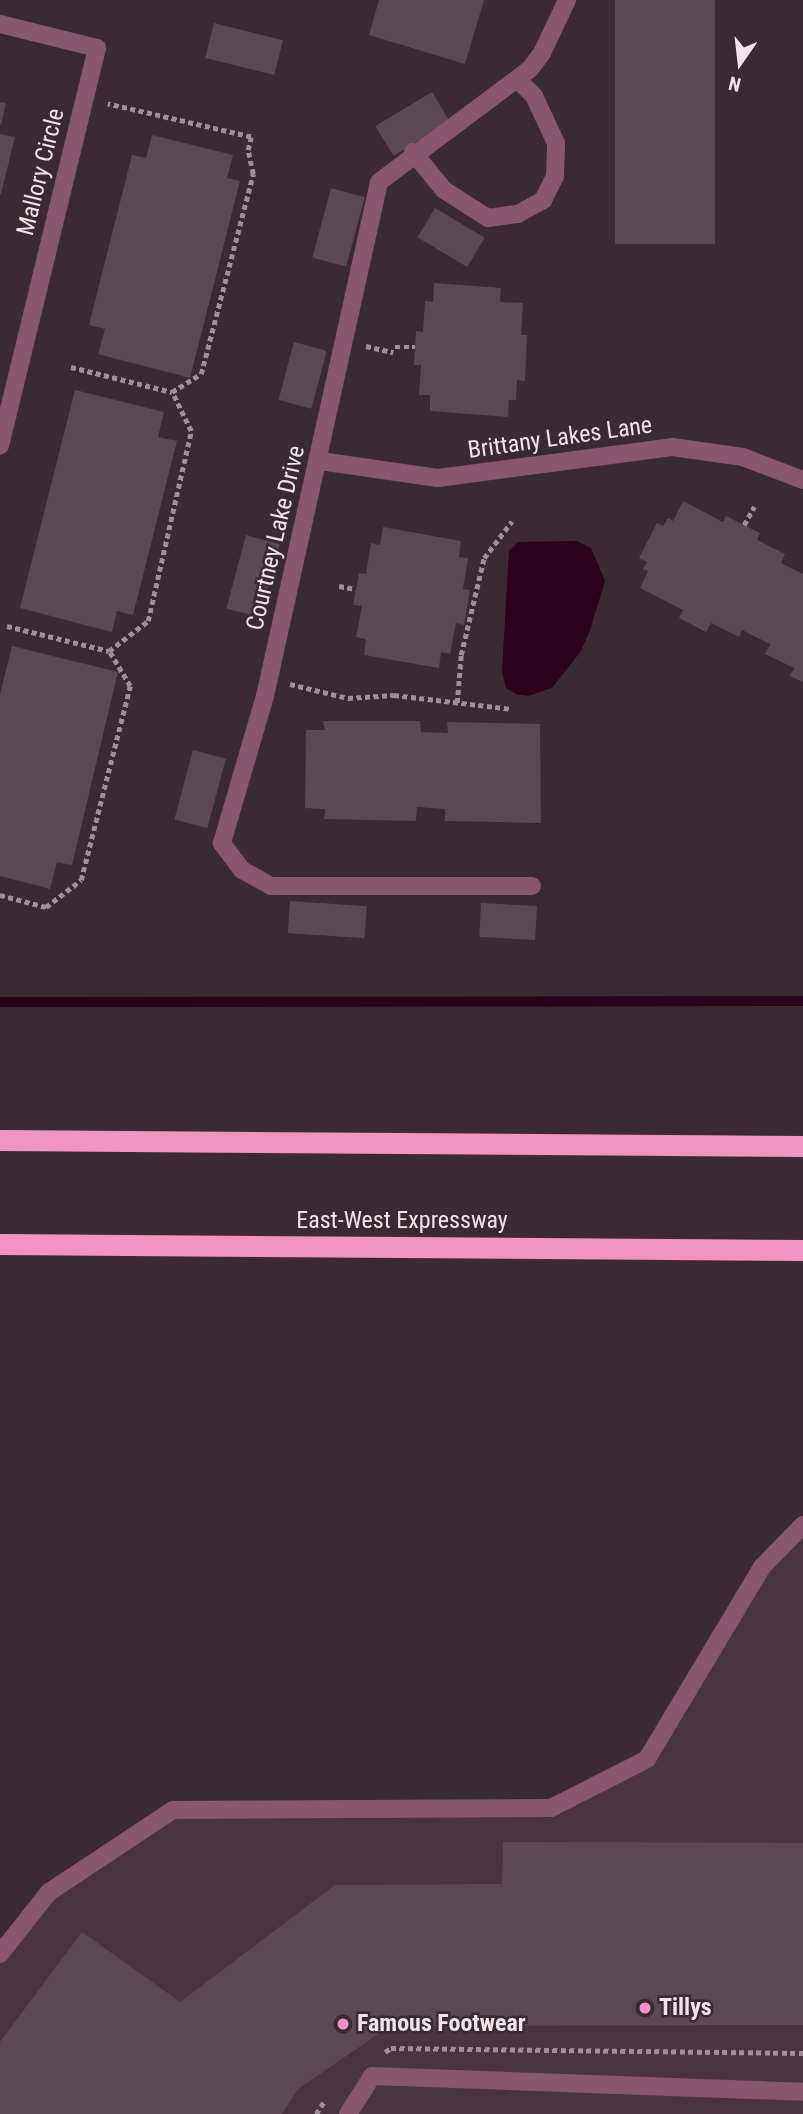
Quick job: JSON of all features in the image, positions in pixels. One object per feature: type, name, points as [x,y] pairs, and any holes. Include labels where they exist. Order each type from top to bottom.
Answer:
[{"type":"highway","points":[[0,1140],[803,1146]]},
{"type":"highway","name":"East-West Expressway","points":[[0,1244],[803,1250]]},
{"type":"lane","name":"Courtney Lake Drive","points":[[532,886],[271,886],[242,870],[222,843],[269,679],[320,461],[379,182],[413,152],[517,79],[542,53],[567,0]]},
{"type":"lane","name":"Mallory Circle","points":[[0,24],[97,48],[0,445]]},
{"type":"lane","points":[[413,152],[444,190],[488,218],[518,214],[543,200],[555,176],[556,143],[534,96],[517,79]]},
{"type":"lane","name":"Brittany Lakes Lane","points":[[320,461],[438,478],[673,447],[743,457],[803,480]]},
{"type":"lane","points":[[0,1954],[49,1892],[173,1810],[551,1808],[647,1759],[762,1567],[803,1525]]},
{"type":"lane","points":[[348,2114],[372,2076],[803,2092]]},
{"type":"path","points":[[71,367],[172,392],[201,374],[253,174],[247,150],[251,137],[107,104]]},
{"type":"path","points":[[395,347],[415,347]]},
{"type":"path","points":[[110,651],[148,621],[191,430],[172,392]]},
{"type":"path","points":[[744,525],[754,507]]},
{"type":"path","points":[[457,703],[461,655],[484,558],[512,521]]},
{"type":"path","points":[[340,586],[356,589]]},
{"type":"path","points":[[0,895],[46,907],[81,880],[130,686],[110,651],[7,626]]},
{"type":"path","points":[[269,679],[348,698],[394,695],[511,709]]},
{"type":"shaded area","points":[[577,541],[591,548],[605,581],[590,630],[581,651],[552,688],[528,696],[516,694],[506,688],[502,672],[509,551],[518,542]]},
{"type":"shaded area","points":[[803,1525],[803,2114],[0,2114],[0,1954],[49,1892],[173,1810],[551,1808],[646,1759],[762,1567]]},
{"type":"building","points":[[379,0],[484,0],[465,64],[369,35]]},
{"type":"building","points":[[615,0],[715,0],[715,244],[615,244]]},
{"type":"building","points":[[214,23],[283,40],[274,75],[205,58]]},
{"type":"building","points":[[432,92],[450,122],[393,156],[375,126]]},
{"type":"building","points":[[0,102],[6,103],[1,125],[0,125]]},
{"type":"building","points":[[0,134],[15,137],[1,194],[0,194]]},
{"type":"building","points":[[152,135],[233,155],[227,178],[240,181],[190,378],[98,354],[105,329],[89,325],[132,155],[146,158]]},
{"type":"building","points":[[331,188],[365,197],[346,267],[312,258]]},
{"type":"building","points":[[435,208],[485,238],[467,267],[417,237]]},
{"type":"building","points":[[434,283],[501,288],[500,302],[523,303],[521,335],[527,335],[525,381],[517,380],[516,400],[509,400],[508,417],[430,411],[430,395],[419,395],[421,365],[414,365],[416,331],[423,332],[425,301],[433,302]]},
{"type":"building","points":[[294,342],[327,351],[311,409],[278,400]]},
{"type":"building","points":[[75,390],[164,412],[158,437],[177,441],[133,615],[117,611],[112,632],[20,608]]},
{"type":"building","points":[[683,501],[723,522],[726,516],[760,533],[757,540],[785,554],[781,563],[803,574],[803,682],[790,676],[794,668],[765,654],[770,644],[742,630],[739,637],[711,623],[706,632],[679,618],[683,610],[640,588],[648,571],[643,569],[647,562],[639,558],[657,523],[663,526],[668,518],[673,521]]},
{"type":"building","points":[[383,527],[461,541],[459,557],[468,558],[463,589],[470,590],[464,625],[456,623],[450,654],[441,652],[439,668],[364,655],[366,639],[356,637],[362,606],[353,605],[359,573],[366,574],[371,543],[380,545]]},
{"type":"building","points":[[246,535],[280,544],[260,617],[226,608]]},
{"type":"building","points":[[12,646],[118,672],[72,865],[57,862],[50,889],[0,876],[0,694]]},
{"type":"building","points":[[323,721],[420,721],[421,732],[448,733],[447,722],[540,724],[541,823],[445,821],[445,809],[417,807],[416,821],[324,819],[325,809],[305,808],[306,730],[325,730]]},
{"type":"building","points":[[193,750],[226,759],[207,828],[174,820]]},
{"type":"building","points":[[290,901],[367,906],[365,938],[288,933]]},
{"type":"building","points":[[481,903],[537,906],[535,940],[479,937]]},
{"type":"building","points":[[503,1842],[803,1843],[803,2025],[390,2026],[298,2089],[282,2114],[0,2114],[0,2042],[82,1932],[180,2002],[335,1885],[502,1884]]},
{"type":"waterway","points":[[0,1002],[803,1001]]},
{"type":"place","name":"Tillys","points":[[645,2008]]},
{"type":"place","name":"Famous Footwear","points":[[343,2024]]}]
